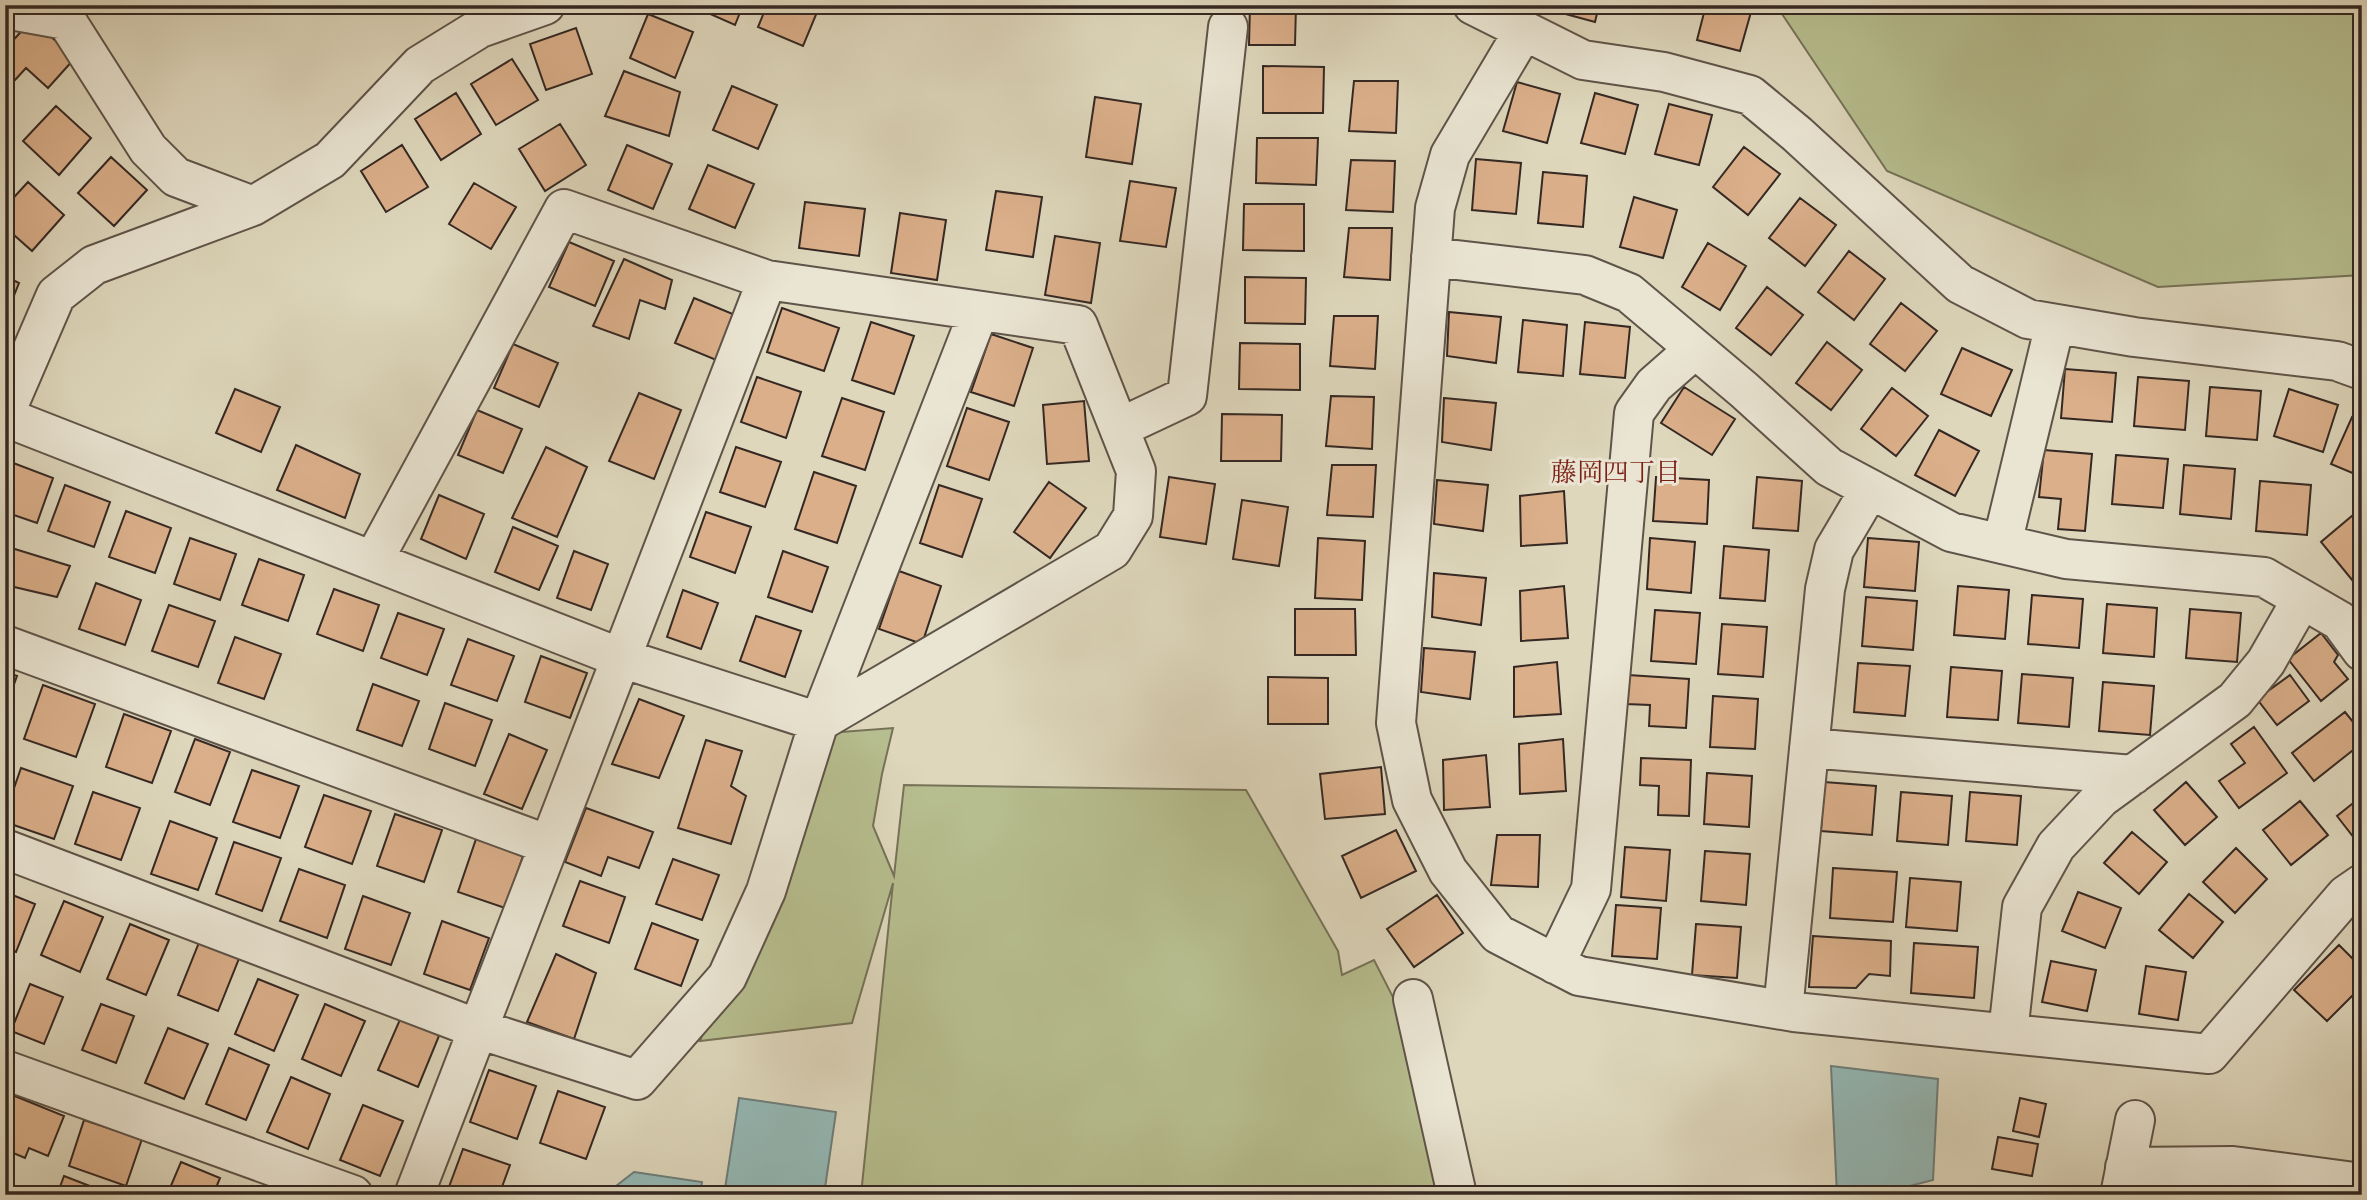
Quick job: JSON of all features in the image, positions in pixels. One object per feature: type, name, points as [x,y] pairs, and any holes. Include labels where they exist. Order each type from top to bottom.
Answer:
[{"type":"street","points":[[373,561],[564,209],[767,280],[1078,325],[1136,471],[1133,516],[1112,550],[819,722],[621,658],[373,561],[5,415],[56,295],[94,265],[253,206],[330,160],[420,65],[480,28],[545,5]]},
{"type":"street","points":[[1473,5],[1583,60],[1664,72],[1750,95],[1797,134],[1960,284],[2028,319],[2134,337],[2337,360],[2362,370]]},
{"type":"street","points":[[5,9],[66,20],[148,149],[176,177],[253,206]]},
{"type":"street","points":[[1119,428],[1187,396],[1228,27]]},
{"type":"street","points":[[1523,32],[1450,155],[1435,208],[1396,723],[1412,800],[1448,871],[1498,934],[1579,976],[1783,1010],[2209,1054],[2356,897]]},
{"type":"street","points":[[1432,257],[1585,275],[1629,293],[1829,467],[1951,532],[2066,559],[2264,577],[2340,621],[2362,651]]},
{"type":"street","points":[[414,1195],[767,280]]},
{"type":"street","points":[[5,849],[478,1029],[637,1080],[727,977],[766,891],[819,722],[979,311]]},
{"type":"street","points":[[2002,544],[2055,324]]},
{"type":"street","points":[[1555,964],[1591,889],[1634,413],[1654,385],[1695,349]]},
{"type":"street","points":[[1783,1010],[1825,589],[1834,550],[1870,489]]},
{"type":"street","points":[[2008,1033],[2022,907],[2056,846],[2101,798],[2235,700],[2266,662],[2301,599]]},
{"type":"street","points":[[5,646],[549,845]]},
{"type":"street","points":[[1809,748],[2133,775]]},
{"type":"street","points":[[1413,999],[1457,1195]]},
{"type":"street","points":[[5,1070],[353,1195]]},
{"type":"street","points":[[2134,1120],[2123,1181],[2233,1166],[2362,1183]]},
{"type":"green space","points":[[1776,5],[2362,5],[2362,275],[2158,287],[1887,171]]},
{"type":"green space","points":[[893,728],[873,826],[894,876],[904,785],[1246,790],[1338,951],[1342,975],[1374,960],[1396,1003],[1438,1195],[861,1195],[893,883],[852,1023],[700,1041],[815,734]]},
{"type":"water","points":[[1831,1066],[1938,1079],[1933,1180],[1875,1195],[1837,1195]]},
{"type":"water","points":[[739,1098],[836,1112],[824,1195],[724,1195]]},
{"type":"water","points":[[634,1172],[702,1182],[700,1195],[615,1195],[616,1186]]},
{"type":"building","points":[[690,5],[743,5],[735,25]]},
{"type":"building","points":[[767,5],[820,5],[803,46],[758,27]]},
{"type":"building","points":[[1250,5],[1296,5],[1295,45],[1249,45]]},
{"type":"building","points":[[1553,5],[1599,5],[1595,22],[1551,10]]},
{"type":"building","points":[[1706,5],[1753,5],[1740,51],[1697,40]]},
{"type":"building","points":[[648,14],[693,32],[675,78],[630,58]]},
{"type":"building","points":[[32,20],[75,58],[48,88],[26,68],[5,91],[5,49]]},
{"type":"building","points":[[576,28],[592,74],[546,90],[530,44]]},
{"type":"building","points":[[512,59],[538,100],[496,125],[471,84]]},
{"type":"building","points":[[1263,66],[1324,67],[1323,113],[1263,113]]},
{"type":"building","points":[[624,71],[680,92],[669,136],[605,116]]},
{"type":"building","points":[[1354,81],[1398,81],[1396,133],[1349,131]]},
{"type":"building","points":[[1517,82],[1560,94],[1547,143],[1503,131]]},
{"type":"building","points":[[732,86],[777,105],[758,149],[713,130]]},
{"type":"building","points":[[456,93],[481,134],[441,160],[415,119]]},
{"type":"building","points":[[1595,93],[1638,105],[1625,154],[1581,143]]},
{"type":"building","points":[[1095,97],[1141,104],[1132,164],[1086,157]]},
{"type":"building","points":[[1669,104],[1712,115],[1699,165],[1655,154]]},
{"type":"building","points":[[56,106],[91,138],[59,175],[23,141]]},
{"type":"building","points":[[560,124],[586,165],[545,191],[519,149]]},
{"type":"building","points":[[1257,138],[1318,138],[1316,185],[1256,183]]},
{"type":"building","points":[[402,145],[428,187],[386,212],[361,171]]},
{"type":"building","points":[[627,145],[672,164],[653,209],[608,190]]},
{"type":"building","points":[[1744,147],[1780,174],[1748,215],[1713,187]]},
{"type":"building","points":[[111,157],[147,190],[114,226],[78,193]]},
{"type":"building","points":[[1476,159],[1521,163],[1516,214],[1472,210]]},
{"type":"building","points":[[1351,160],[1395,161],[1393,212],[1346,210]]},
{"type":"building","points":[[708,165],[754,184],[735,228],[689,209]]},
{"type":"building","points":[[1543,172],[1587,176],[1583,227],[1538,223]]},
{"type":"building","points":[[1130,181],[1176,188],[1166,247],[1120,241]]},
{"type":"building","points":[[28,182],[64,215],[32,251],[5,227],[5,207]]},
{"type":"building","points":[[474,183],[516,207],[491,249],[449,224]]},
{"type":"building","points":[[996,191],[1042,197],[1033,257],[986,250]]},
{"type":"building","points":[[1634,197],[1677,210],[1663,258],[1620,247]]},
{"type":"building","points":[[1800,198],[1836,225],[1805,266],[1769,238]]},
{"type":"building","points":[[805,202],[865,209],[859,256],[799,248]]},
{"type":"building","points":[[1244,204],[1304,204],[1304,251],[1243,250]]},
{"type":"building","points":[[900,213],[946,220],[937,280],[891,273]]},
{"type":"building","points":[[1349,228],[1392,228],[1390,280],[1344,277]]},
{"type":"building","points":[[1055,236],[1100,243],[1091,303],[1045,295]]},
{"type":"building","points":[[569,242],[614,261],[595,306],[549,287]]},
{"type":"building","points":[[1708,243],[1746,266],[1720,310],[1682,287]]},
{"type":"building","points":[[1849,251],[1885,279],[1854,320],[1818,292]]},
{"type":"building","points":[[624,259],[672,280],[665,309],[640,300],[629,339],[593,326]]},
{"type":"building","points":[[5,276],[19,283],[5,318]]},
{"type":"building","points":[[1245,277],[1306,278],[1305,324],[1245,323]]},
{"type":"building","points":[[1767,287],[1803,315],[1771,355],[1736,328]]},
{"type":"building","points":[[694,298],[740,317],[721,362],[675,343]]},
{"type":"building","points":[[1901,303],[1937,331],[1905,371],[1870,344]]},
{"type":"building","points":[[782,308],[839,328],[824,371],[767,352]]},
{"type":"building","points":[[1449,312],[1501,317],[1496,363],[1447,356]]},
{"type":"building","points":[[1334,316],[1378,316],[1375,369],[1330,366]]},
{"type":"building","points":[[1523,320],[1567,325],[1563,376],[1518,372]]},
{"type":"building","points":[[871,322],[914,336],[894,394],[852,380]]},
{"type":"building","points":[[1585,322],[1630,327],[1625,378],[1580,374]]},
{"type":"building","points":[[991,334],[1033,348],[1014,406],[971,392]]},
{"type":"building","points":[[1827,342],[1862,370],[1831,410],[1796,383]]},
{"type":"building","points":[[1240,343],[1300,344],[1300,390],[1239,389]]},
{"type":"building","points":[[513,344],[558,363],[539,407],[494,388]]},
{"type":"building","points":[[1962,348],[2012,370],[1991,416],[1941,394]]},
{"type":"building","points":[[2065,369],[2116,373],[2112,422],[2061,418]]},
{"type":"building","points":[[757,377],[801,392],[786,438],[741,422]]},
{"type":"building","points":[[2138,377],[2189,381],[2185,430],[2134,426]]},
{"type":"building","points":[[1684,387],[1735,419],[1712,455],[1661,423]]},
{"type":"building","points":[[2210,387],[2261,391],[2257,440],[2206,436]]},
{"type":"building","points":[[1892,388],[1928,416],[1896,456],[1861,429]]},
{"type":"building","points":[[235,389],[280,407],[261,452],[216,433]]},
{"type":"building","points":[[2289,389],[2338,405],[2323,452],[2274,436]]},
{"type":"building","points":[[639,393],[681,410],[654,479],[609,461]]},
{"type":"building","points":[[1331,396],[1374,397],[1372,449],[1326,446]]},
{"type":"building","points":[[842,398],[884,412],[865,470],[822,456]]},
{"type":"building","points":[[1444,398],[1496,403],[1491,450],[1442,442]]},
{"type":"building","points":[[1084,401],[1089,461],[1047,464],[1043,405]]},
{"type":"building","points":[[967,408],[1009,422],[989,480],[947,466]]},
{"type":"building","points":[[477,410],[522,429],[503,473],[458,455]]},
{"type":"building","points":[[1222,414],[1282,415],[1281,461],[1221,461]]},
{"type":"building","points":[[2352,417],[2362,422],[2362,477],[2331,464]]},
{"type":"building","points":[[1939,430],[1979,451],[1955,496],[1915,475]]},
{"type":"building","points":[[296,445],[360,474],[345,518],[277,490]]},
{"type":"building","points":[[546,447],[587,467],[557,537],[512,518]]},
{"type":"building","points":[[736,447],[781,462],[765,507],[720,492]]},
{"type":"building","points":[[2044,450],[2092,454],[2085,531],[2058,529],[2061,499],[2039,497]]},
{"type":"building","points":[[2116,455],[2168,459],[2163,508],[2112,504]]},
{"type":"building","points":[[8,461],[53,478],[37,523],[5,512],[5,468]]},
{"type":"building","points":[[1332,465],[1376,465],[1373,517],[1327,515]]},
{"type":"building","points":[[2184,465],[2235,469],[2231,519],[2180,514]]},
{"type":"building","points":[[814,472],[856,486],[837,543],[795,529]]},
{"type":"building","points":[[1169,477],[1215,484],[1206,544],[1160,537]]},
{"type":"building","points":[[1656,477],[1709,480],[1707,524],[1653,521]]},
{"type":"building","points":[[1757,477],[1802,481],[1798,531],[1753,528]]},
{"type":"building","points":[[1437,480],[1488,485],[1483,531],[1434,524]]},
{"type":"building","points":[[2260,481],[2311,485],[2307,535],[2256,531]]},
{"type":"building","points":[[1049,482],[1086,508],[1050,558],[1014,532]]},
{"type":"building","points":[[65,485],[110,502],[94,547],[48,531]]},
{"type":"building","points":[[939,485],[982,499],[962,557],[920,543]]},
{"type":"building","points":[[1564,491],[1567,543],[1521,546],[1520,496]]},
{"type":"building","points":[[439,495],[484,514],[466,559],[421,539]]},
{"type":"building","points":[[1242,500],[1288,507],[1279,566],[1233,559]]},
{"type":"building","points":[[2359,510],[2362,514],[2362,574],[2353,581],[2321,542]]},
{"type":"building","points":[[126,511],[171,528],[155,573],[109,557]]},
{"type":"building","points":[[706,512],[751,527],[735,573],[690,557]]},
{"type":"building","points":[[513,527],[558,546],[539,590],[495,572]]},
{"type":"building","points":[[190,538],[236,554],[220,600],[174,584]]},
{"type":"building","points":[[1318,538],[1365,541],[1362,600],[1315,598]]},
{"type":"building","points":[[1650,538],[1695,542],[1691,593],[1647,589]]},
{"type":"building","points":[[1868,538],[1919,542],[1915,591],[1864,587]]},
{"type":"building","points":[[5,546],[70,566],[57,597],[14,587],[5,601]]},
{"type":"building","points":[[1724,546],[1769,550],[1765,601],[1720,598]]},
{"type":"building","points":[[574,551],[608,564],[591,610],[557,598]]},
{"type":"building","points":[[783,551],[828,567],[812,612],[768,597]]},
{"type":"building","points":[[259,559],[304,575],[288,621],[242,605]]},
{"type":"building","points":[[899,571],[941,586],[922,644],[879,629]]},
{"type":"building","points":[[1434,573],[1486,578],[1481,625],[1432,617]]},
{"type":"building","points":[[96,583],[141,600],[125,645],[79,629]]},
{"type":"building","points":[[1564,586],[1568,638],[1521,641],[1520,591]]},
{"type":"building","points":[[1958,586],[2009,590],[2005,639],[1954,635]]},
{"type":"building","points":[[334,589],[379,605],[363,651],[317,634]]},
{"type":"building","points":[[683,590],[718,603],[701,649],[667,637]]},
{"type":"building","points":[[2032,595],[2083,599],[2079,648],[2028,644]]},
{"type":"building","points":[[1866,597],[1917,601],[1913,650],[1862,646]]},
{"type":"building","points":[[2107,604],[2157,608],[2154,657],[2103,653]]},
{"type":"building","points":[[169,605],[215,621],[198,667],[152,651]]},
{"type":"building","points":[[1295,609],[1355,609],[1356,655],[1295,655]]},
{"type":"building","points":[[2190,609],[2241,613],[2237,662],[2186,658]]},
{"type":"building","points":[[1655,610],[1700,613],[1696,664],[1651,661]]},
{"type":"building","points":[[398,613],[444,629],[427,675],[381,658]]},
{"type":"building","points":[[756,616],[801,631],[785,677],[740,661]]},
{"type":"building","points":[[1722,624],[1767,627],[1763,677],[1718,674]]},
{"type":"building","points":[[2321,633],[2338,655],[2334,662],[2348,679],[2321,701],[2288,659]]},
{"type":"building","points":[[235,637],[281,654],[264,699],[218,683]]},
{"type":"building","points":[[468,639],[514,656],[497,701],[451,685]]},
{"type":"building","points":[[1424,648],[1475,652],[1470,699],[1421,692]]},
{"type":"building","points":[[541,656],[587,673],[570,718],[525,702]]},
{"type":"building","points":[[1557,662],[1561,714],[1514,717],[1514,667]]},
{"type":"building","points":[[1858,663],[1910,666],[1905,716],[1854,712]]},
{"type":"building","points":[[1951,667],[2002,671],[1998,720],[1947,717]]},
{"type":"building","points":[[5,672],[17,676],[5,710]]},
{"type":"building","points":[[2022,674],[2073,678],[2069,727],[2018,723]]},
{"type":"building","points":[[1628,675],[1689,679],[1686,728],[1649,726],[1650,705],[1626,704]]},
{"type":"building","points":[[2290,675],[2309,701],[2277,725],[2257,699]]},
{"type":"building","points":[[1268,677],[1328,678],[1328,724],[1268,724]]},
{"type":"building","points":[[2103,682],[2154,686],[2150,735],[2099,731]]},
{"type":"building","points":[[373,684],[419,701],[402,746],[357,730]]},
{"type":"building","points":[[43,685],[95,704],[76,757],[24,739]]},
{"type":"building","points":[[1713,696],[1758,699],[1755,749],[1710,747]]},
{"type":"building","points":[[639,699],[684,716],[659,778],[612,764]]},
{"type":"building","points":[[445,703],[492,720],[475,766],[429,749]]},
{"type":"building","points":[[2345,712],[2362,733],[2362,743],[2314,781],[2292,753]]},
{"type":"building","points":[[124,714],[171,731],[152,783],[106,767]]},
{"type":"building","points":[[2254,727],[2287,773],[2239,808],[2219,781],[2245,763],[2231,744]]},
{"type":"building","points":[[509,734],[547,750],[522,809],[484,794]]},
{"type":"building","points":[[195,739],[230,752],[210,805],[175,792]]},
{"type":"building","points":[[1563,739],[1566,791],[1520,794],[1519,744]]},
{"type":"building","points":[[706,740],[742,751],[731,786],[746,796],[731,844],[678,828]]},
{"type":"building","points":[[1486,755],[1490,807],[1444,810],[1443,760]]},
{"type":"building","points":[[1641,758],[1691,760],[1689,816],[1658,815],[1659,786],[1640,785]]},
{"type":"building","points":[[1381,767],[1385,814],[1325,819],[1320,774]]},
{"type":"building","points":[[21,768],[73,786],[54,839],[5,822],[5,814]]},
{"type":"building","points":[[252,770],[299,786],[280,838],[233,822]]},
{"type":"building","points":[[1707,773],[1752,776],[1749,827],[1704,824]]},
{"type":"building","points":[[1824,782],[1876,786],[1872,835],[1821,831]]},
{"type":"building","points":[[2186,782],[2217,817],[2185,845],[2154,810]]},
{"type":"building","points":[[93,792],[140,808],[121,860],[75,844]]},
{"type":"building","points":[[1901,792],[1952,796],[1948,845],[1897,841]]},
{"type":"building","points":[[1970,792],[2021,796],[2017,845],[1966,841]]},
{"type":"building","points":[[324,795],[371,811],[352,864],[305,847]]},
{"type":"building","points":[[2362,796],[2362,841],[2358,843],[2337,816]]},
{"type":"building","points":[[2300,801],[2328,835],[2291,865],[2263,830]]},
{"type":"building","points":[[586,808],[653,832],[639,868],[608,857],[601,876],[565,862]]},
{"type":"building","points":[[395,814],[442,830],[424,882],[377,866]]},
{"type":"building","points":[[170,821],[217,838],[198,890],[151,874]]},
{"type":"building","points":[[1396,830],[1416,871],[1361,898],[1342,856]]},
{"type":"building","points":[[2132,832],[2167,862],[2139,894],[2104,863]]},
{"type":"building","points":[[1497,835],[1540,835],[1538,887],[1491,885]]},
{"type":"building","points":[[476,839],[523,856],[505,908],[458,892]]},
{"type":"building","points":[[234,842],[281,858],[262,911],[216,894]]},
{"type":"building","points":[[1625,847],[1670,850],[1666,901],[1621,897]]},
{"type":"building","points":[[2236,848],[2267,879],[2235,913],[2203,882]]},
{"type":"building","points":[[1705,851],[1750,854],[1746,905],[1701,901]]},
{"type":"building","points":[[673,859],[719,875],[702,920],[656,904]]},
{"type":"building","points":[[1833,868],[1897,872],[1893,922],[1830,918]]},
{"type":"building","points":[[299,869],[345,885],[327,938],[280,921]]},
{"type":"building","points":[[1910,878],[1961,882],[1957,931],[1906,927]]},
{"type":"building","points":[[580,881],[625,897],[609,943],[563,926]]},
{"type":"building","points":[[5,892],[35,904],[16,952],[5,948]]},
{"type":"building","points":[[2078,892],[2121,908],[2105,948],[2062,931]]},
{"type":"building","points":[[2189,894],[2223,922],[2193,958],[2159,930]]},
{"type":"building","points":[[1437,895],[1463,933],[1414,967],[1387,929]]},
{"type":"building","points":[[363,896],[410,913],[391,965],[345,949]]},
{"type":"building","points":[[64,901],[103,917],[80,972],[41,955]]},
{"type":"building","points":[[1616,905],[1661,908],[1657,959],[1612,956]]},
{"type":"building","points":[[442,921],[489,938],[470,990],[424,974]]},
{"type":"building","points":[[652,923],[698,940],[681,986],[635,969]]},
{"type":"building","points":[[130,924],[169,940],[146,995],[107,979]]},
{"type":"building","points":[[1696,924],[1741,927],[1737,978],[1692,975]]},
{"type":"building","points":[[1813,936],[1891,941],[1890,976],[1869,974],[1856,988],[1809,987]]},
{"type":"building","points":[[200,940],[240,956],[218,1011],[178,995]]},
{"type":"building","points":[[1914,943],[1978,947],[1974,998],[1911,993]]},
{"type":"building","points":[[2339,945],[2362,968],[2362,986],[2327,1021],[2294,990]]},
{"type":"building","points":[[556,954],[596,973],[574,1039],[527,1022]]},
{"type":"building","points":[[2051,961],[2096,970],[2087,1011],[2042,1002]]},
{"type":"building","points":[[5,962],[12,965],[5,983]]},
{"type":"building","points":[[2146,966],[2186,972],[2178,1020],[2139,1014]]},
{"type":"building","points":[[258,979],[298,995],[274,1051],[235,1034]]},
{"type":"building","points":[[30,984],[63,997],[44,1044],[11,1031]]},
{"type":"building","points":[[101,1004],[134,1016],[116,1063],[82,1050]]},
{"type":"building","points":[[325,1004],[365,1021],[341,1076],[302,1059]]},
{"type":"building","points":[[402,1015],[441,1031],[418,1087],[378,1070]]},
{"type":"building","points":[[168,1028],[208,1044],[184,1099],[145,1083]]},
{"type":"building","points":[[229,1048],[269,1065],[246,1120],[206,1104]]},
{"type":"building","points":[[489,1070],[536,1086],[517,1139],[470,1122]]},
{"type":"building","points":[[291,1077],[330,1094],[308,1149],[267,1132]]},
{"type":"building","points":[[558,1091],[605,1107],[586,1159],[540,1143]]},
{"type":"building","points":[[5,1092],[64,1116],[48,1156],[29,1148],[25,1158],[6,1150],[9,1142],[5,1141]]},
{"type":"building","points":[[2020,1098],[2046,1104],[2039,1137],[2013,1131]]},
{"type":"building","points":[[363,1105],[403,1121],[380,1176],[340,1160]]},
{"type":"building","points":[[84,1120],[142,1139],[126,1186],[69,1166]]},
{"type":"building","points":[[1998,1137],[2038,1144],[2032,1176],[1992,1169]]},
{"type":"building","points":[[463,1149],[510,1165],[499,1195],[446,1195]]},
{"type":"building","points":[[181,1162],[220,1178],[213,1195],[167,1195]]},
{"type":"building","points":[[64,1176],[113,1195],[57,1195]]},
{"type":"building","points":[[253,1186],[278,1195],[250,1195]]},
{"type":"waterway","points":[[2174,1195],[2180,1195]]},
{"type":"district","name":"藤岡四丁目","points":[[1616,472]]}]
